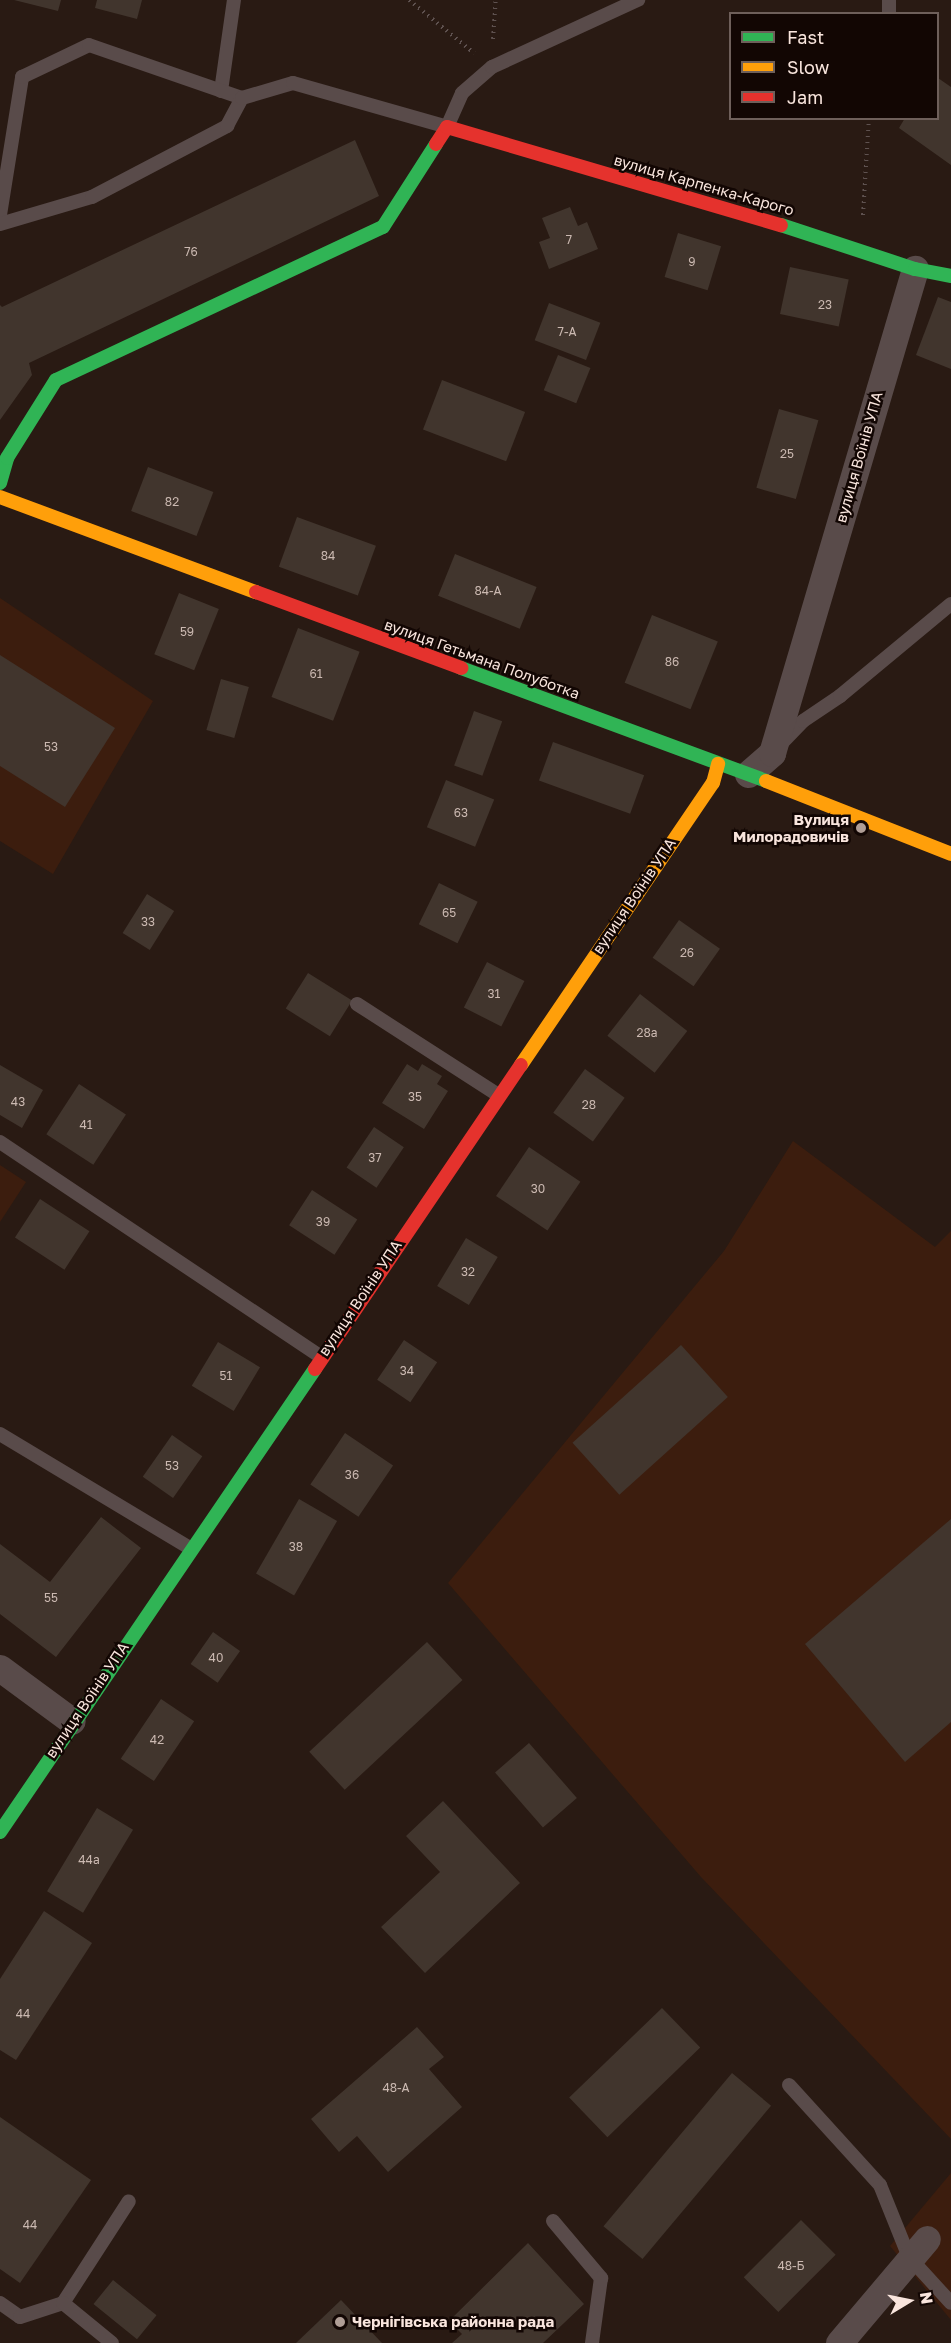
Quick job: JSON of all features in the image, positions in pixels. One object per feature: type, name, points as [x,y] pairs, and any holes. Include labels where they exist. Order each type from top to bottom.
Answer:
[{"type":"street","name":"вулиця Карпенка-Карого","points":[[447,127],[861,249],[915,268],[951,276]]},
{"type":"street","points":[[0,483],[7,458],[56,380],[383,226],[447,127]]},
{"type":"street","name":"вулиця Воїнів УПА","points":[[772,753],[915,268]]},
{"type":"street","name":"вулиця Гетьмана Полуботка","points":[[0,497],[748,774],[951,854]]},
{"type":"street","points":[[748,774],[772,753]]},
{"type":"street","name":"вулиця Воїнів УПА","points":[[0,1832],[72,1721],[320,1356],[713,783],[718,764]]},
{"type":"street","points":[[0,1668],[72,1721]]},
{"type":"street","points":[[839,2343],[918,2248]]},
{"type":"lane","points":[[220,91],[234,0]]},
{"type":"lane","points":[[0,215],[22,77],[89,45],[242,98],[293,83],[447,127],[462,93],[492,67],[638,0]]},
{"type":"lane","points":[[0,224],[103,191],[227,126],[242,98]]},
{"type":"lane","points":[[772,753],[803,721],[840,696],[951,604]]},
{"type":"lane","points":[[357,1004],[498,1095]]},
{"type":"lane","points":[[0,1142],[320,1356]]},
{"type":"lane","points":[[0,1434],[190,1548]]},
{"type":"lane","points":[[789,2085],[880,2185],[951,2303]]},
{"type":"lane","points":[[0,2303],[20,2317],[63,2303],[129,2201]]},
{"type":"lane","points":[[553,2221],[601,2278],[592,2343]]},
{"type":"lane","points":[[63,2303],[112,2343]]},
{"type":"path","points":[[409,0],[492,67]]},
{"type":"path","points":[[492,67],[496,0]]},
{"type":"path","points":[[861,249],[869,120]]},
{"type":"shaded area","points":[[0,598],[153,701],[53,874],[0,841]]},
{"type":"shaded area","points":[[793,1141],[935,1247],[951,1231],[951,2139],[701,1877],[448,1583],[724,1251]]},
{"type":"shaded area","points":[[0,1165],[26,1182],[0,1222]]},
{"type":"shaded area","points":[[951,2173],[951,2320],[890,2246]]},
{"type":"building","points":[[14,0],[61,0],[58,11]]},
{"type":"building","points":[[97,0],[142,0],[137,19],[95,8]]},
{"type":"building","points":[[939,79],[951,87],[951,165],[899,128],[904,120],[939,120]]},
{"type":"building","points":[[355,140],[379,196],[29,363],[32,375],[0,420],[0,305],[2,307]]},
{"type":"building","points":[[570,207],[578,226],[587,222],[598,249],[549,269],[539,242],[550,238],[542,218]]},
{"type":"building","points":[[678,233],[721,246],[708,290],[665,277]]},
{"type":"building","points":[[790,267],[849,279],[839,326],[780,314]]},
{"type":"building","points":[[938,297],[951,302],[951,369],[916,355]]},
{"type":"building","points":[[549,303],[600,323],[586,360],[535,340]]},
{"type":"building","points":[[558,355],[590,368],[576,403],[544,390]]},
{"type":"building","points":[[442,380],[525,412],[506,461],[423,429]]},
{"type":"building","points":[[779,409],[818,420],[796,499],[756,488]]},
{"type":"building","points":[[148,467],[213,492],[197,536],[131,511]]},
{"type":"building","points":[[297,517],[376,546],[358,596],[279,567]]},
{"type":"building","points":[[455,554],[537,587],[520,629],[438,596]]},
{"type":"building","points":[[179,593],[219,609],[194,670],[154,654]]},
{"type":"building","points":[[652,615],[718,642],[690,709],[625,683]]},
{"type":"building","points":[[298,628],[360,652],[333,721],[271,697]]},
{"type":"building","points":[[0,655],[115,728],[65,807],[0,766]]},
{"type":"building","points":[[221,679],[249,687],[234,738],[206,730]]},
{"type":"building","points":[[474,711],[502,721],[482,776],[454,766]]},
{"type":"building","points":[[553,742],[644,775],[630,814],[539,781]]},
{"type":"building","points":[[446,780],[494,799],[475,847],[427,827]]},
{"type":"building","points":[[439,883],[478,902],[457,943],[419,924]]},
{"type":"building","points":[[147,894],[174,911],[150,950],[123,933]]},
{"type":"building","points":[[679,920],[720,949],[694,986],[653,958]]},
{"type":"building","points":[[487,962],[524,981],[501,1027],[464,1007]]},
{"type":"building","points":[[308,973],[352,1001],[330,1036],[286,1009]]},
{"type":"building","points":[[640,994],[687,1031],[655,1073],[607,1036]]},
{"type":"building","points":[[407,1064],[418,1071],[422,1064],[442,1076],[437,1084],[448,1091],[424,1129],[382,1103]]},
{"type":"building","points":[[0,1065],[43,1090],[22,1128],[0,1115]]},
{"type":"building","points":[[585,1069],[625,1098],[593,1141],[553,1113]]},
{"type":"building","points":[[79,1084],[126,1114],[93,1165],[46,1134]]},
{"type":"building","points":[[374,1127],[404,1147],[376,1188],[347,1168]]},
{"type":"building","points":[[529,1147],[580,1182],[547,1231],[496,1196]]},
{"type":"building","points":[[312,1190],[357,1219],[334,1255],[289,1225]]},
{"type":"building","points":[[40,1199],[89,1231],[64,1270],[15,1238]]},
{"type":"building","points":[[466,1238],[498,1257],[469,1305],[437,1286]]},
{"type":"building","points":[[404,1340],[437,1362],[410,1402],[377,1380]]},
{"type":"building","points":[[218,1342],[260,1367],[234,1411],[192,1386]]},
{"type":"building","points":[[681,1345],[728,1397],[619,1495],[573,1443]]},
{"type":"building","points":[[345,1433],[393,1465],[358,1517],[310,1484]]},
{"type":"building","points":[[172,1435],[202,1456],[173,1498],[143,1477]]},
{"type":"building","points":[[299,1499],[337,1521],[294,1595],[256,1573]]},
{"type":"building","points":[[101,1517],[141,1548],[56,1657],[0,1614],[0,1544],[50,1582]]},
{"type":"building","points":[[951,1519],[951,1722],[905,1762],[805,1644]]},
{"type":"building","points":[[213,1632],[240,1651],[218,1683],[191,1664]]},
{"type":"building","points":[[427,1642],[462,1680],[345,1790],[309,1752]]},
{"type":"building","points":[[161,1699],[194,1721],[154,1781],[121,1759]]},
{"type":"building","points":[[529,1743],[577,1798],[543,1828],[495,1773]]},
{"type":"building","points":[[443,1801],[520,1883],[425,1973],[381,1927],[440,1872],[406,1836]]},
{"type":"building","points":[[97,1808],[133,1830],[83,1913],[47,1891]]},
{"type":"building","points":[[44,1911],[92,1943],[16,2060],[0,2050],[0,1979]]},
{"type":"building","points":[[662,2008],[700,2048],[607,2137],[569,2098]]},
{"type":"building","points":[[417,2027],[444,2057],[429,2069],[462,2107],[388,2172],[357,2136],[339,2152],[311,2119]]},
{"type":"building","points":[[732,2073],[771,2106],[643,2259],[603,2226]]},
{"type":"building","points":[[0,2117],[91,2180],[20,2283],[0,2269]]},
{"type":"building","points":[[801,2220],[836,2255],[778,2312],[744,2277]]},
{"type":"building","points":[[528,2243],[584,2304],[543,2343],[452,2343],[462,2334],[449,2321]]},
{"type":"building","points":[[113,2280],[157,2315],[137,2339],[93,2304]]},
{"type":"building","name":"Чернігівська районна рада","points":[[341,2300],[382,2343],[296,2343]]},
{"type":"traffic: fast","points":[[0,483],[7,458],[56,380],[383,227],[436,144]]},
{"type":"traffic: fast","points":[[781,225],[915,269],[951,276]]},
{"type":"traffic: fast","points":[[461,668],[766,781]]},
{"type":"traffic: fast","points":[[0,1832],[315,1369]]},
{"type":"traffic: slow","points":[[0,497],[256,592]]},
{"type":"traffic: slow","points":[[521,1065],[713,783],[718,764]]},
{"type":"traffic: slow","points":[[766,781],[951,854]]},
{"type":"traffic: jam","points":[[436,144],[447,127],[781,225]]},
{"type":"traffic: jam","points":[[256,592],[461,668]]},
{"type":"traffic: jam","points":[[315,1369],[521,1065]]},
{"type":"place","name":"Вулиця Милорадовичів","points":[[861,828]]},
{"type":"place","name":"Чернігівська районна рада","points":[[340,2322]]}]
